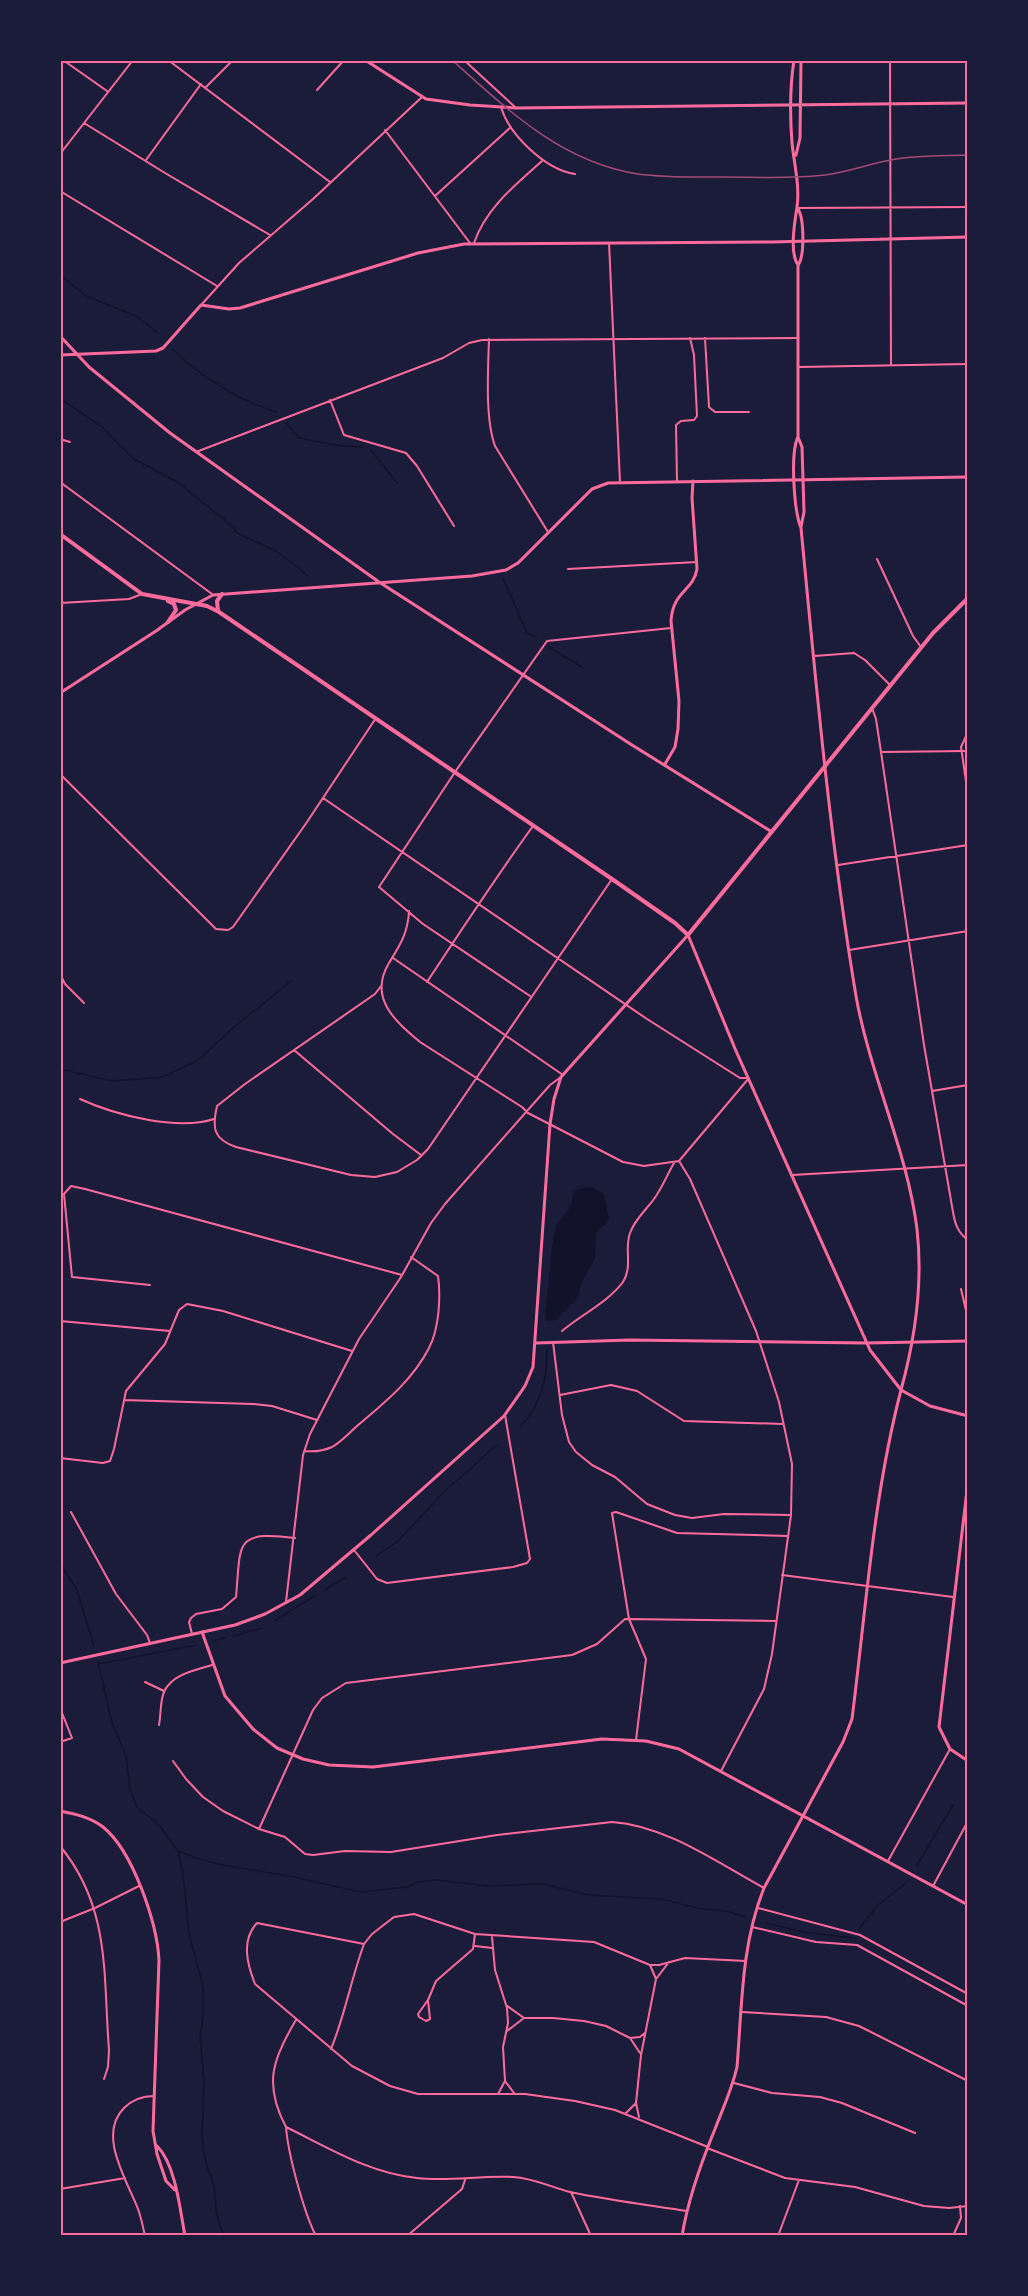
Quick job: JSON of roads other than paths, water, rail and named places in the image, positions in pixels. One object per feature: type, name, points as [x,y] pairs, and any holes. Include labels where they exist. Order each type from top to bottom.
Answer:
[{"type":"main road","points":[[60,534],[142,594],[197,603],[218,612],[612,879],[675,923],[688,935],[921,647],[948,615],[968,598]]},
{"type":"main road","points":[[218,612],[217,601],[222,594]]},
{"type":"main road","points":[[165,599],[176,607],[175,613],[168,622]]},
{"type":"street","points":[[63,60],[108,91]]},
{"type":"street","points":[[60,154],[133,60]]},
{"type":"street","points":[[168,60],[330,183]]},
{"type":"street","points":[[205,88],[233,60]]},
{"type":"street","points":[[317,90],[344,60]]},
{"type":"street","points":[[365,60],[426,99],[470,105],[516,108],[968,103]]},
{"type":"street","points":[[464,60],[516,108]]},
{"type":"street","points":[[794,60],[792,141],[796,157],[797,208],[794,218],[794,258],[798,265]]},
{"type":"street","points":[[796,157],[800,138],[801,60]]},
{"type":"street","points":[[890,60],[891,365]]},
{"type":"street","points":[[145,161],[201,84]]},
{"type":"street","points":[[60,355],[156,351],[163,348],[239,263],[330,183],[422,97]]},
{"type":"street","points":[[501,107],[511,127],[542,161],[556,169],[575,174]]},
{"type":"street","points":[[84,123],[270,235]]},
{"type":"street","points":[[435,196],[511,127]]},
{"type":"street","points":[[386,129],[472,243]]},
{"type":"street","points":[[472,243],[492,208],[542,161]]},
{"type":"street","points":[[60,191],[217,286]]},
{"type":"street","points":[[797,208],[968,207]]},
{"type":"street","points":[[682,2236],[687,2211],[707,2147],[734,2083],[746,1961],[757,1908],[764,1888],[843,1742],[852,1719],[886,1451],[911,1343],[918,1289],[917,1229],[903,1169],[864,1032],[849,950],[826,767],[801,528],[796,514],[794,448],[798,437],[798,265],[802,257],[801,218],[797,208]]},
{"type":"street","points":[[201,305],[229,309],[240,308],[418,253],[472,243],[794,242],[968,237]]},
{"type":"street","points":[[609,243],[620,482]]},
{"type":"street","points":[[60,336],[89,367],[195,452],[380,582],[772,832]]},
{"type":"street","points":[[677,481],[676,425],[681,421],[694,420],[697,416],[694,355],[690,338]]},
{"type":"street","points":[[705,338],[709,407],[715,412],[748,412]]},
{"type":"street","points":[[195,452],[443,358],[469,343],[489,339],[798,338]]},
{"type":"street","points":[[489,339],[491,436],[495,447],[548,532]]},
{"type":"street","points":[[798,367],[968,364]]},
{"type":"street","points":[[330,400],[344,435],[398,450],[412,459],[454,526]]},
{"type":"street","points":[[798,437],[802,447],[804,512],[801,528]]},
{"type":"street","points":[[60,439],[70,442]]},
{"type":"street","points":[[60,693],[197,603],[213,595],[481,575],[506,570],[518,563],[592,489],[608,483],[968,477]]},
{"type":"street","points":[[664,764],[675,747],[678,729],[679,701],[671,628],[672,609],[677,597],[695,579],[697,562],[692,498],[693,481]]},
{"type":"street","points":[[60,482],[213,595]]},
{"type":"street","points":[[877,559],[913,636],[921,647]]},
{"type":"street","points":[[568,569],[697,562]]},
{"type":"street","points":[[60,603],[129,599],[142,594]]},
{"type":"street","points":[[531,996],[452,945],[379,887],[401,851],[547,641],[671,628]]},
{"type":"street","points":[[814,656],[854,653],[865,660],[890,685]]},
{"type":"street","points":[[872,708],[876,719],[945,1166],[956,1224],[962,1236],[968,1240]]},
{"type":"street","points":[[60,774],[216,929],[228,930],[233,927],[324,798],[376,718]]},
{"type":"street","points":[[968,732],[961,751],[968,795]]},
{"type":"street","points":[[881,752],[968,751]]},
{"type":"street","points":[[324,798],[557,958],[740,1078],[749,1078]]},
{"type":"street","points":[[427,983],[468,923],[478,903],[533,826]]},
{"type":"street","points":[[838,865],[968,845]]},
{"type":"street","points":[[381,986],[375,993],[217,1106],[214,1119],[215,1131],[222,1140],[229,1144],[351,1175],[375,1177],[397,1172],[428,1149],[612,879]]},
{"type":"street","points":[[409,911],[409,924],[404,942],[387,966],[381,986],[382,1001],[408,1032],[526,1111],[623,1162],[644,1166],[679,1161],[749,1078]]},
{"type":"street","points":[[849,950],[968,931]]},
{"type":"street","points":[[285,1603],[305,1451],[317,1420],[352,1351],[445,1204],[526,1111],[550,1085],[562,1076],[688,935],[867,1343],[901,1390],[930,1406],[968,1416]]},
{"type":"street","points":[[393,958],[562,1076]]},
{"type":"street","points":[[60,974],[65,984],[84,1003]]},
{"type":"street","points":[[294,1050],[393,1134],[422,1155]]},
{"type":"street","points":[[60,1663],[252,1620],[285,1603],[313,1585],[354,1550],[505,1415],[525,1386],[533,1367],[550,1124],[554,1099],[562,1076]]},
{"type":"street","points":[[932,1091],[968,1085]]},
{"type":"street","points":[[80,1099],[94,1106],[158,1121],[202,1122],[214,1119]]},
{"type":"street","points":[[679,1161],[690,1179],[760,1341],[792,1464],[791,1515],[772,1654],[764,1689],[721,1771]]},
{"type":"street","points":[[562,1330],[609,1295],[621,1283],[629,1268],[628,1240],[631,1231],[636,1220],[654,1198],[674,1163]]},
{"type":"street","points":[[792,1175],[968,1165]]},
{"type":"street","points":[[150,1285],[72,1277],[64,1194],[66,1190],[71,1186],[85,1189],[402,1275]]},
{"type":"street","points":[[305,1451],[316,1452],[334,1446],[395,1393],[416,1370],[429,1347],[434,1334],[440,1286],[438,1275],[411,1257]]},
{"type":"street","points":[[961,1289],[968,1319]]},
{"type":"street","points":[[60,1458],[103,1463],[110,1461],[126,1391],[165,1344],[180,1310],[187,1304],[198,1305],[352,1351]]},
{"type":"street","points":[[60,1321],[170,1331]]},
{"type":"street","points":[[536,1343],[630,1340],[867,1343],[968,1341]]},
{"type":"street","points":[[553,1342],[562,1415],[569,1442],[576,1452],[592,1465],[615,1478],[647,1504],[662,1512],[692,1518],[724,1514],[791,1515]]},
{"type":"street","points":[[560,1395],[611,1384],[637,1391],[684,1421],[783,1424]]},
{"type":"street","points":[[123,1400],[273,1406],[317,1420]]},
{"type":"street","points":[[354,1550],[377,1579],[387,1583],[513,1567],[527,1563],[530,1559],[505,1415]]},
{"type":"street","points":[[968,1482],[939,1727],[950,1749],[968,1761]]},
{"type":"street","points":[[71,1512],[116,1594],[147,1635],[150,1643]]},
{"type":"street","points":[[636,1740],[646,1659],[629,1619],[612,1515],[616,1512],[662,1529],[690,1535],[788,1536]]},
{"type":"street","points":[[192,1634],[189,1622],[191,1618],[196,1614],[222,1609],[236,1597],[241,1550],[244,1543],[256,1536],[295,1538]]},
{"type":"street","points":[[782,1575],[953,1597]]},
{"type":"street","points":[[259,1829],[313,1710],[322,1698],[346,1683],[572,1655],[597,1644],[618,1624],[629,1619],[776,1621]]},
{"type":"street","points":[[201,1632],[225,1696],[253,1729],[277,1748],[292,1754],[329,1766],[374,1767],[602,1739],[636,1740],[679,1749],[968,1905]]},
{"type":"street","points":[[159,1725],[164,1691],[184,1673],[212,1665]]},
{"type":"street","points":[[145,1682],[164,1691]]},
{"type":"street","points":[[60,1708],[72,1738],[60,1742]]},
{"type":"street","points":[[888,1861],[950,1749]]},
{"type":"street","points":[[173,1761],[203,1797],[223,1811],[259,1829],[285,1837],[305,1854],[345,1851],[391,1852],[497,1834],[597,1823],[628,1823],[666,1836],[764,1888]]},
{"type":"street","points":[[60,1811],[87,1818],[108,1832],[119,1845],[151,1913],[158,1947],[159,1986],[153,2131],[166,2181],[175,2190]]},
{"type":"street","points":[[933,1886],[968,1821]]},
{"type":"street","points":[[60,1846],[68,1855],[95,1908],[100,1935],[109,2050],[108,2067],[104,2079]]},
{"type":"street","points":[[60,1922],[140,1886]]},
{"type":"street","points":[[757,1908],[860,1935],[968,1994]]},
{"type":"street","points":[[330,2049],[342,2023],[352,1980],[364,1944],[394,1917],[405,1915],[423,1917],[475,1934],[492,1937],[594,1942],[650,1965],[685,1958],[746,1961]]},
{"type":"street","points":[[364,1944],[257,1923],[250,1929],[246,1948],[248,1966],[255,1984],[352,2066],[390,2086],[418,2094],[516,2094],[575,2101],[640,2119],[765,2171],[799,2180],[855,2187],[924,2206],[968,2206]]},
{"type":"street","points":[[752,1927],[816,1942],[857,1945],[968,2006]]},
{"type":"street","points":[[428,2000],[431,2014],[430,2019],[426,2020],[418,2014],[428,2000],[436,1981],[470,1953],[475,1946],[475,1934]]},
{"type":"street","points":[[492,1937],[495,1970],[506,2004],[507,2031],[503,2047],[505,2081],[498,2094]]},
{"type":"street","points":[[475,1946],[492,1948]]},
{"type":"street","points":[[640,2119],[636,2103],[645,2033],[656,1979],[670,1962]]},
{"type":"street","points":[[650,1965],[656,1979]]},
{"type":"street","points":[[506,2004],[524,2018]]},
{"type":"street","points":[[742,2012],[826,2017],[859,2026],[968,2081]]},
{"type":"street","points":[[507,2031],[524,2018],[584,2021],[606,2026],[630,2038],[641,2055]]},
{"type":"street","points":[[296,2020],[280,2045],[274,2061],[273,2083],[276,2103],[286,2127],[287,2144],[316,2236]]},
{"type":"street","points":[[630,2038],[640,2037],[645,2033]]},
{"type":"street","points":[[505,2081],[516,2094]]},
{"type":"street","points":[[734,2083],[772,2093],[820,2097],[915,2133]]},
{"type":"street","points":[[143,2236],[139,2211],[115,2150],[113,2135],[116,2121],[122,2110],[139,2098],[154,2096]]},
{"type":"street","points":[[625,2114],[636,2103]]},
{"type":"street","points":[[286,2127],[354,2161],[383,2172],[416,2178],[465,2180],[512,2177],[543,2182],[571,2192],[687,2211]]},
{"type":"street","points":[[156,2145],[163,2152],[167,2162],[185,2236]]},
{"type":"street","points":[[60,2189],[125,2178]]},
{"type":"street","points":[[408,2236],[462,2189],[465,2180]]},
{"type":"street","points":[[778,2236],[799,2180]]},
{"type":"street","points":[[571,2192],[591,2236]]},
{"type":"street","points":[[953,2236],[960,2218],[960,2206]]},
{"type":"waterway","points":[[60,275],[88,297],[136,316],[158,333]]},
{"type":"waterway","points":[[173,349],[207,378],[249,401],[276,412]]},
{"type":"waterway","points":[[60,398],[103,428],[132,458],[176,481],[231,525],[237,533],[278,552],[308,576]]},
{"type":"waterway","points":[[286,423],[299,438],[341,446],[363,447]]},
{"type":"waterway","points":[[371,450],[397,483]]},
{"type":"waterway","points":[[503,578],[527,633],[536,637]]},
{"type":"waterway","points":[[549,647],[583,668]]},
{"type":"waterway","points":[[60,1069],[112,1081],[163,1077],[197,1061],[291,981]]},
{"type":"waterway","points":[[521,1426],[531,1414],[541,1393],[545,1378],[547,1350]]},
{"type":"waterway","points":[[376,1556],[398,1541],[445,1491],[497,1445]]},
{"type":"waterway","points":[[60,1563],[77,1590],[94,1646]]},
{"type":"waterway","points":[[324,1590],[345,1578]]},
{"type":"waterway","points":[[276,1620],[316,1595]]},
{"type":"waterway","points":[[233,1636],[262,1628]]},
{"type":"waterway","points":[[214,1641],[225,1638]]},
{"type":"waterway","points":[[99,1664],[196,1645]]},
{"type":"waterway","points":[[98,1662],[112,1723],[126,1756],[130,1790],[137,1807],[159,1825],[178,1851],[183,1874],[189,1933],[203,1987],[200,2037],[204,2081],[202,2136],[204,2156],[215,2190],[220,2227],[225,2236]]},
{"type":"waterway","points":[[917,1865],[953,1805]]},
{"type":"waterway","points":[[179,1851],[223,1865],[289,1876],[361,1892],[407,1887],[418,1882],[437,1880],[488,1886],[543,1884],[589,1895],[661,1899],[701,1909],[727,1911],[746,1917]]},
{"type":"waterway","points":[[859,1929],[877,1906],[907,1882]]},
{"type":"waterway","points":[[766,1923],[803,1932],[852,1938]]},
{"type":"railway","points":[[452,60],[515,115],[560,146],[610,168],[638,174],[682,177],[800,177],[833,174],[900,158],[968,155]]}]
